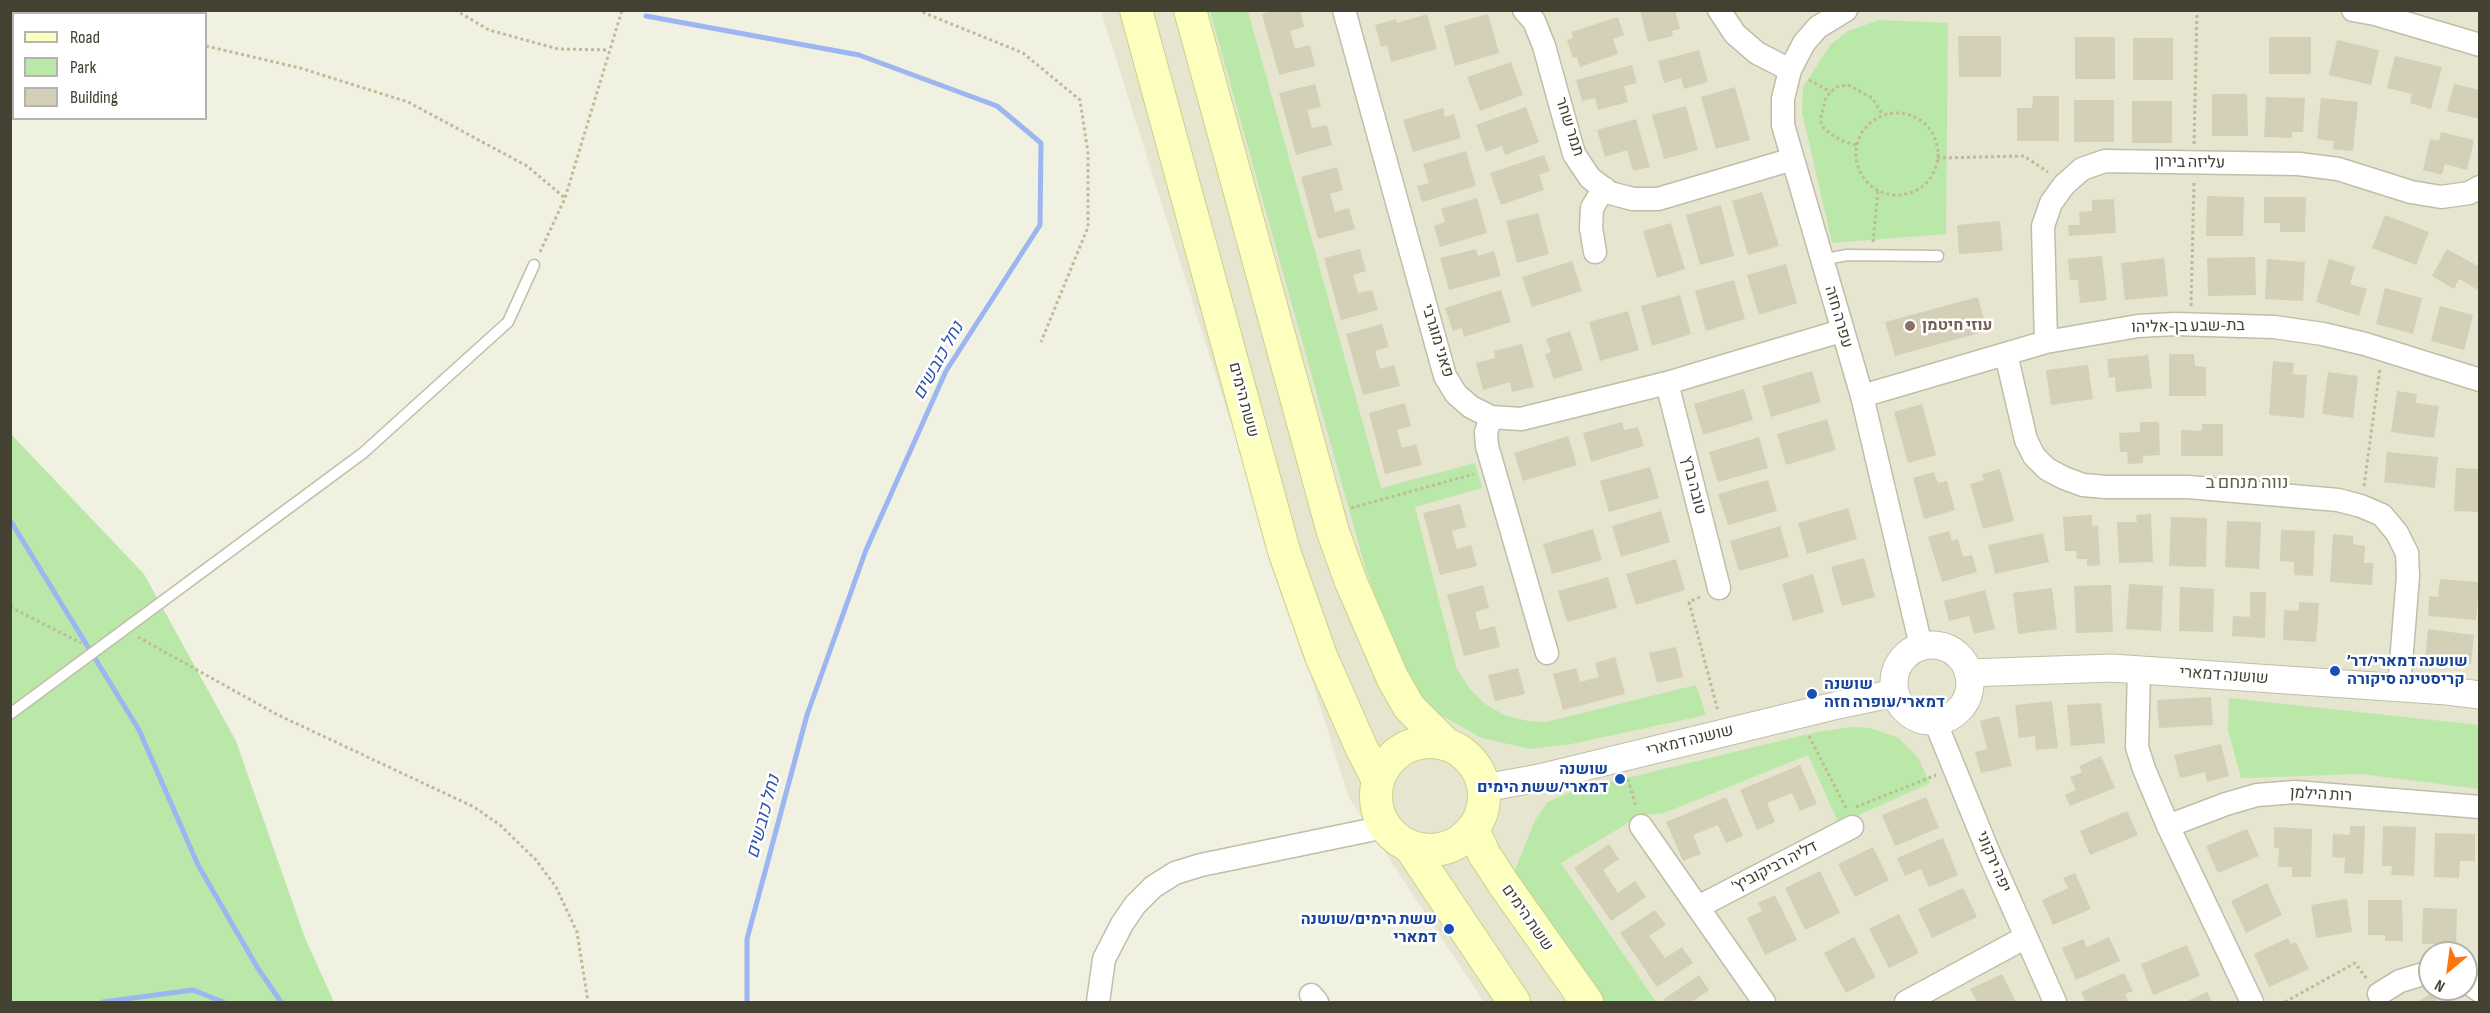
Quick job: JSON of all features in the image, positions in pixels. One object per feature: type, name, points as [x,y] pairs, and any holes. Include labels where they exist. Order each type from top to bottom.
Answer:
[{"type":"main road","name":"ששת הימים","points":[[1136,10],[1284,551],[1321,656],[1378,780]]},
{"type":"main road","points":[[1190,10],[1328,515],[1351,582],[1394,679],[1409,707],[1446,744]]},
{"type":"main road","points":[[1430,741],[1446,744],[1460,751],[1472,761],[1480,774],[1484,788],[1481,817],[1461,841],[1445,848],[1428,850],[1410,847],[1396,838],[1385,826],[1378,812],[1375,795],[1378,780],[1385,764],[1397,752],[1413,744],[1430,741]]},
{"type":"main road","name":"ששת הימים","points":[[1473,829],[1494,870],[1587,1002]]},
{"type":"main road","points":[[1410,847],[1514,1002]]},
{"type":"street","name":"פאני מוגרבי","points":[[1344,10],[1445,376],[1463,401],[1491,417]]},
{"type":"street","name":"תמר שחר","points":[[1524,10],[1534,21],[1544,46],[1574,154],[1590,177],[1610,193],[1633,199],[1658,199],[1792,159]]},
{"type":"street","points":[[1719,10],[1735,34],[1749,46],[1790,70]]},
{"type":"street","name":"עפרה חזה","points":[[1846,10],[1818,27],[1804,43],[1790,70],[1783,99],[1783,125],[1841,331],[1862,396],[1921,646]]},
{"type":"street","points":[[2354,10],[2480,45]]},
{"type":"street","name":"עליזה בירון","points":[[2046,342],[2043,226],[2051,203],[2064,185],[2082,169],[2105,161],[2299,164],[2338,169],[2411,192],[2440,197],[2469,193],[2480,187]]},
{"type":"street","points":[[1595,252],[1591,228],[1592,208],[1605,189]]},
{"type":"street","name":"בת-שבע בן-אליהו","points":[[1862,396],[2046,342],[2138,326],[2229,325],[2274,327],[2323,334],[2382,349],[2480,380]]},
{"type":"street","points":[[1547,652],[1487,446],[1486,432],[1491,417],[1521,419],[1667,382],[1841,331]]},
{"type":"street","points":[[2006,354],[2026,440],[2034,456],[2047,469],[2064,478],[2083,485],[2106,487],[2188,487],[2338,500],[2382,515],[2397,533],[2407,553],[2408,576],[2399,688]]},
{"type":"street","name":"טובה ברץ","points":[[1667,382],[1719,588]]},
{"type":"street","points":[[1933,645],[1950,650],[1963,662],[1968,673],[1968,694],[1963,705],[1955,713],[1935,721],[1922,720],[1910,714],[1901,705],[1895,693],[1896,670],[1902,659],[1910,651],[1921,646],[1933,645]]},
{"type":"street","name":"שושנה דמארי","points":[[1968,673],[2112,668],[2399,688],[2480,696]]},
{"type":"street","points":[[2139,670],[2137,747],[2144,769],[2168,826],[2252,1002]]},
{"type":"street","name":"שושנה דמארי","points":[[1484,788],[1539,778],[1895,693]]},
{"type":"street","name":"יפה ירקוני","points":[[1935,721],[2055,1002]]},
{"type":"street","name":"רות הילמן","points":[[2168,826],[2257,795],[2295,792],[2480,807]]},
{"type":"street","points":[[1098,1002],[1104,958],[1122,924],[1135,904],[1153,887],[1175,873],[1201,865],[1385,826]]},
{"type":"street","points":[[1641,826],[1764,1002]]},
{"type":"street","name":"'דליה רביקוביץ","points":[[1698,907],[1852,827]]},
{"type":"street","points":[[1906,1002],[2026,937]]},
{"type":"street","points":[[2379,994],[2400,981],[2418,976]]},
{"type":"lane","points":[[1821,260],[1847,255],[1938,256]]},
{"type":"lane","points":[[10,714],[363,453],[508,322],[534,265]]},
{"type":"path","points":[[455,10],[489,30],[558,49],[609,50]]},
{"type":"path","points":[[534,265],[565,198],[622,10]]},
{"type":"path","points":[[917,10],[1023,53],[1080,100],[1088,153],[1088,227],[1041,342]]},
{"type":"path","points":[[207,46],[300,68],[408,102],[527,166],[565,198]]},
{"type":"path","points":[[1790,70],[1831,92]]},
{"type":"path","points":[[1856,145],[1840,140],[1824,129],[1820,120],[1826,97],[1836,87],[1848,85],[1872,98],[1883,115]]},
{"type":"path","points":[[1896,113],[1910,115],[1922,122],[1931,132],[1937,144],[1938,158],[1934,171],[1927,182],[1916,190],[1904,194],[1890,194],[1878,190],[1867,182],[1860,171],[1856,158],[1856,145],[1862,132],[1871,122],[1883,115],[1896,113]]},
{"type":"path","points":[[1938,158],[2024,156],[2064,185]]},
{"type":"path","points":[[1872,255],[1878,190]]},
{"type":"path","points":[[2361,506],[2382,349]]},
{"type":"path","points":[[1328,515],[1494,468]]},
{"type":"path","points":[[1719,588],[1689,602],[1724,733]]},
{"type":"path","points":[[10,606],[96,651]]},
{"type":"path","points":[[125,630],[276,714],[474,807],[500,825],[536,860],[556,887],[577,932],[588,1002]]},
{"type":"path","points":[[1798,715],[1847,810],[1954,768]]},
{"type":"path","points":[[1623,758],[1641,826]]},
{"type":"path","points":[[2285,1002],[2355,963],[2379,994]]},
{"type":"shaded area","points":[[1101,11],[2479,11],[2479,1002],[1484,1002],[1349,798]]},
{"type":"green space","points":[[1210,11],[1248,11],[1381,488],[1475,463],[1482,488],[1415,507],[1456,667],[1469,688],[1485,704],[1504,715],[1528,721],[1546,722],[1696,685],[1706,715],[1571,744],[1530,749],[1482,738],[1435,712],[1413,686],[1391,638],[1366,570]]},
{"type":"green space","points":[[1879,20],[1948,23],[1946,234],[1832,243],[1802,112],[1803,87],[1830,45],[1848,31]]},
{"type":"green space","points":[[10,433],[144,574],[236,741],[305,938],[334,1002],[11,1002]]},
{"type":"green space","points":[[2229,698],[2479,725],[2479,789],[2361,774],[2241,778],[2228,730]]},
{"type":"green space","points":[[1852,727],[1870,728],[1899,738],[1918,758],[1930,783],[1839,824],[1808,755],[1664,813],[1640,816],[1561,863],[1656,1002],[1605,1002],[1513,875],[1535,820],[1548,802],[1573,791],[1817,732]]},
{"type":"building","points":[[1274,10],[1300,10],[1304,27],[1290,31],[1295,49],[1310,45],[1315,66],[1279,75],[1262,14]]},
{"type":"building","points":[[1640,10],[1675,10],[1680,29],[1672,31],[1673,36],[1648,42]]},
{"type":"building","points":[[1427,14],[1437,49],[1391,62],[1387,45],[1381,47],[1375,25],[1396,19],[1397,23]]},
{"type":"building","points":[[1488,14],[1499,53],[1455,66],[1444,26]]},
{"type":"building","points":[[1618,17],[1624,35],[1613,39],[1618,54],[1580,67],[1577,57],[1573,58],[1567,40],[1573,38],[1571,32]]},
{"type":"building","points":[[1958,36],[2001,36],[2001,77],[1959,77]]},
{"type":"building","points":[[2075,37],[2115,37],[2115,79],[2075,79]]},
{"type":"building","points":[[2269,37],[2311,37],[2311,74],[2269,74]]},
{"type":"building","points":[[2133,38],[2173,38],[2173,80],[2133,80]]},
{"type":"building","points":[[2337,40],[2379,50],[2371,85],[2329,75]]},
{"type":"building","points":[[1699,50],[1708,82],[1684,89],[1681,78],[1664,83],[1658,61]]},
{"type":"building","points":[[2395,56],[2442,67],[2431,109],[2410,103],[2412,94],[2387,88]]},
{"type":"building","points":[[1511,62],[1523,95],[1480,111],[1467,77]]},
{"type":"building","points":[[1632,65],[1637,83],[1624,86],[1628,102],[1598,110],[1595,98],[1582,101],[1576,80]]},
{"type":"building","points":[[1315,84],[1321,107],[1307,110],[1312,128],[1327,125],[1332,145],[1296,155],[1279,93]]},
{"type":"building","points":[[2454,84],[2480,90],[2480,119],[2447,111]]},
{"type":"building","points":[[1735,87],[1750,140],[1716,149],[1701,97]]},
{"type":"building","points":[[2212,94],[2247,94],[2248,136],[2212,136]]},
{"type":"building","points":[[2033,96],[2059,96],[2059,141],[2017,141],[2017,108],[2032,108]]},
{"type":"building","points":[[2266,97],[2305,98],[2303,132],[2292,132],[2292,138],[2264,137]]},
{"type":"building","points":[[2321,98],[2358,102],[2353,151],[2333,149],[2334,141],[2317,139]]},
{"type":"building","points":[[2074,100],[2114,100],[2114,142],[2074,142]]},
{"type":"building","points":[[2132,101],[2172,101],[2172,143],[2132,143]]},
{"type":"building","points":[[1686,106],[1698,150],[1664,159],[1652,115]]},
{"type":"building","points":[[1526,107],[1539,142],[1505,155],[1502,146],[1486,152],[1476,125]]},
{"type":"building","points":[[1443,108],[1445,117],[1454,114],[1461,138],[1413,152],[1403,120]]},
{"type":"building","points":[[1636,119],[1650,167],[1633,171],[1627,150],[1605,157],[1597,130]]},
{"type":"building","points":[[2441,132],[2474,140],[2467,170],[2445,164],[2442,175],[2423,170],[2430,139],[2439,141]]},
{"type":"building","points":[[1466,151],[1476,186],[1422,202],[1417,186],[1429,183],[1423,164]]},
{"type":"building","points":[[1544,155],[1550,171],[1539,175],[1544,190],[1501,205],[1490,173]]},
{"type":"building","points":[[1337,167],[1343,190],[1330,194],[1335,212],[1349,208],[1355,229],[1318,239],[1301,177]]},
{"type":"building","points":[[1762,192],[1779,246],[1748,255],[1732,201]]},
{"type":"building","points":[[2207,196],[2244,197],[2243,236],[2206,236]]},
{"type":"building","points":[[2264,197],[2306,197],[2305,232],[2280,232],[2280,223],[2264,223]]},
{"type":"building","points":[[1477,198],[1487,233],[1440,247],[1434,226],[1445,222],[1441,209]]},
{"type":"building","points":[[2114,199],[2116,233],[2069,236],[2068,225],[2080,225],[2079,212],[2092,211],[2092,200]]},
{"type":"building","points":[[1721,205],[1734,256],[1700,265],[1686,215]]},
{"type":"building","points":[[1538,213],[1549,254],[1517,263],[1506,221]]},
{"type":"building","points":[[2385,215],[2429,232],[2416,265],[2372,248]]},
{"type":"building","points":[[2000,221],[2003,251],[1959,254],[1957,225]]},
{"type":"building","points":[[1671,223],[1685,269],[1657,278],[1643,231]]},
{"type":"building","points":[[1360,249],[1366,271],[1353,275],[1358,293],[1372,290],[1378,310],[1341,320],[1324,258]]},
{"type":"building","points":[[1476,249],[1478,256],[1494,251],[1501,276],[1449,290],[1440,258]]},
{"type":"building","points":[[2447,249],[2480,267],[2480,291],[2459,279],[2454,289],[2432,276]]},
{"type":"building","points":[[2102,256],[2107,300],[2080,303],[2078,280],[2070,280],[2068,259]]},
{"type":"building","points":[[2255,257],[2256,295],[2208,296],[2207,258]]},
{"type":"building","points":[[2164,258],[2168,296],[2125,300],[2121,263]]},
{"type":"building","points":[[2267,259],[2305,262],[2303,301],[2265,299]]},
{"type":"building","points":[[2329,259],[2355,267],[2350,284],[2367,289],[2359,316],[2316,302]]},
{"type":"building","points":[[1572,261],[1582,291],[1532,307],[1522,277]]},
{"type":"building","points":[[1786,264],[1797,303],[1759,315],[1747,275]]},
{"type":"building","points":[[1734,280],[1745,319],[1706,331],[1695,291]]},
{"type":"building","points":[[2385,288],[2422,298],[2413,334],[2376,324]]},
{"type":"building","points":[[1501,290],[1511,322],[1464,337],[1462,328],[1453,331],[1445,308]]},
{"type":"building","points":[[1680,295],[1691,334],[1652,346],[1641,306]]},
{"type":"building","points":[[1978,297],[1987,331],[1895,356],[1885,322]]},
{"type":"building","points":[[2440,306],[2473,315],[2464,350],[2431,341]]},
{"type":"building","points":[[1628,311],[1639,350],[1600,361],[1589,322]]},
{"type":"building","points":[[1382,324],[1389,347],[1375,351],[1380,369],[1394,365],[1400,386],[1363,395],[1346,334]]},
{"type":"building","points":[[1570,331],[1583,370],[1554,379],[1545,354],[1551,352],[1546,339]]},
{"type":"building","points":[[1522,344],[1534,387],[1512,392],[1510,382],[1483,390],[1476,363],[1495,358],[1494,351]]},
{"type":"building","points":[[2169,354],[2194,354],[2195,366],[2206,367],[2206,396],[2169,396]]},
{"type":"building","points":[[2148,355],[2152,388],[2116,392],[2115,377],[2109,378],[2107,359]]},
{"type":"building","points":[[2273,361],[2294,363],[2293,374],[2307,375],[2304,418],[2269,415]]},
{"type":"building","points":[[2088,365],[2093,399],[2051,405],[2046,370]]},
{"type":"building","points":[[1812,371],[1821,402],[1771,417],[1762,386]]},
{"type":"building","points":[[2328,372],[2358,376],[2353,418],[2322,414]]},
{"type":"building","points":[[1744,389],[1753,420],[1703,435],[1694,404]]},
{"type":"building","points":[[2397,391],[2417,394],[2416,403],[2439,406],[2434,438],[2391,432]]},
{"type":"building","points":[[1405,403],[1411,426],[1397,430],[1402,448],[1416,444],[1422,465],[1385,474],[1369,413]]},
{"type":"building","points":[[1922,404],[1936,455],[1908,463],[1894,412]]},
{"type":"building","points":[[1827,419],[1836,450],[1786,465],[1777,434]]},
{"type":"building","points":[[1622,422],[1624,430],[1638,427],[1644,446],[1591,462],[1583,433]]},
{"type":"building","points":[[2140,422],[2159,422],[2160,455],[2143,456],[2143,463],[2128,464],[2127,452],[2120,452],[2119,433],[2140,432]]},
{"type":"building","points":[[2202,424],[2223,424],[2223,456],[2181,456],[2181,430],[2202,431]]},
{"type":"building","points":[[1568,436],[1577,465],[1523,481],[1514,453]]},
{"type":"building","points":[[1759,437],[1768,468],[1718,482],[1709,452]]},
{"type":"building","points":[[2387,452],[2438,457],[2435,488],[2384,482]]},
{"type":"building","points":[[1650,467],[1659,498],[1609,512],[1600,481]]},
{"type":"building","points":[[2456,468],[2480,469],[2480,512],[2454,511]]},
{"type":"building","points":[[2000,469],[2014,521],[1983,529],[1970,484],[1984,480],[1982,474]]},
{"type":"building","points":[[1934,472],[1938,483],[1947,481],[1955,510],[1924,519],[1913,478]]},
{"type":"building","points":[[1768,480],[1777,511],[1728,525],[1718,494]]},
{"type":"building","points":[[1460,504],[1466,527],[1452,531],[1457,549],[1471,545],[1477,566],[1440,575],[1423,513]]},
{"type":"building","points":[[1848,508],[1857,539],[1807,554],[1798,523]]},
{"type":"building","points":[[1661,511],[1670,542],[1621,557],[1612,526]]},
{"type":"building","points":[[2151,514],[2153,562],[2119,563],[2117,522],[2137,522],[2136,515]]},
{"type":"building","points":[[2092,515],[2092,526],[2098,525],[2100,565],[2087,566],[2087,559],[2077,559],[2076,551],[2065,551],[2063,517]]},
{"type":"building","points":[[2171,517],[2207,518],[2206,567],[2169,566]]},
{"type":"building","points":[[2227,521],[2261,522],[2259,569],[2225,567]]},
{"type":"building","points":[[1780,526],[1789,557],[1739,571],[1730,541]]},
{"type":"building","points":[[1593,529],[1602,560],[1552,574],[1543,544]]},
{"type":"building","points":[[2281,530],[2315,531],[2313,576],[2294,575],[2294,562],[2280,561]]},
{"type":"building","points":[[1949,531],[1952,541],[1958,539],[1963,557],[1972,555],[1977,572],[1942,582],[1928,537]]},
{"type":"building","points":[[2043,533],[2049,562],[1995,574],[1988,545]]},
{"type":"building","points":[[2333,534],[2353,536],[2353,544],[2365,546],[2364,563],[2373,563],[2372,585],[2330,582]]},
{"type":"building","points":[[1864,558],[1875,597],[1842,606],[1831,567]]},
{"type":"building","points":[[1676,559],[1685,590],[1636,605],[1626,574]]},
{"type":"building","points":[[1813,574],[1824,612],[1793,621],[1782,584]]},
{"type":"building","points":[[1608,577],[1617,608],[1567,622],[1558,591]]},
{"type":"building","points":[[2440,579],[2479,582],[2476,620],[2428,616],[2429,596],[2438,597]]},
{"type":"building","points":[[2129,584],[2163,586],[2161,631],[2126,629]]},
{"type":"building","points":[[1483,585],[1489,608],[1475,612],[1480,630],[1495,626],[1500,647],[1464,656],[1447,595]]},
{"type":"building","points":[[2111,585],[2113,632],[2076,633],[2074,586]]},
{"type":"building","points":[[2180,587],[2214,589],[2213,632],[2179,631]]},
{"type":"building","points":[[2052,588],[2057,629],[2018,634],[2013,593]]},
{"type":"building","points":[[1985,590],[1995,629],[1974,634],[1969,616],[1949,621],[1944,601]]},
{"type":"building","points":[[2250,592],[2266,592],[2265,638],[2232,636],[2233,616],[2250,617]]},
{"type":"building","points":[[2299,602],[2319,603],[2316,642],[2283,640],[2284,610],[2299,611]]},
{"type":"building","points":[[2428,629],[2474,635],[2471,664],[2425,659]]},
{"type":"building","points":[[1676,647],[1683,677],[1657,683],[1649,653]]},
{"type":"building","points":[[1615,657],[1625,694],[1563,710],[1553,674],[1576,668],[1580,682],[1599,677],[1595,663]]},
{"type":"building","points":[[1518,668],[1525,694],[1495,701],[1488,675]]},
{"type":"building","points":[[2211,697],[2213,725],[2159,728],[2157,700]]},
{"type":"building","points":[[2052,701],[2058,748],[2036,750],[2035,736],[2019,738],[2015,705]]},
{"type":"building","points":[[2101,703],[2105,743],[2071,746],[2067,705]]},
{"type":"building","points":[[1999,716],[2012,766],[1981,773],[1975,752],[1987,749],[1980,721]]},
{"type":"building","points":[[2221,744],[2229,776],[2207,782],[2205,772],[2180,778],[2174,755]]},
{"type":"building","points":[[2101,756],[2115,788],[2070,806],[2065,795],[2076,790],[2070,777],[2082,772],[2079,766]]},
{"type":"building","points":[[1800,765],[1817,804],[1800,811],[1792,793],[1767,803],[1775,822],[1757,830],[1740,790]]},
{"type":"building","points":[[1726,797],[1743,836],[1726,843],[1718,825],[1693,835],[1701,854],[1683,861],[1666,822]]},
{"type":"building","points":[[1926,797],[1939,828],[1895,846],[1882,815]]},
{"type":"building","points":[[2127,811],[2138,835],[2090,855],[2080,831]]},
{"type":"building","points":[[2350,826],[2365,826],[2363,874],[2344,873],[2345,858],[2332,857],[2333,834],[2350,835]]},
{"type":"building","points":[[2383,826],[2416,827],[2414,876],[2391,875],[2392,866],[2382,866]]},
{"type":"building","points":[[2274,827],[2312,829],[2311,877],[2292,877],[2292,867],[2278,867],[2279,848],[2274,848]]},
{"type":"building","points":[[2247,829],[2259,856],[2218,873],[2206,846]]},
{"type":"building","points":[[2435,833],[2475,834],[2475,861],[2460,861],[2459,878],[2434,877]]},
{"type":"building","points":[[1943,838],[1958,875],[1929,887],[1921,869],[1905,876],[1897,858]]},
{"type":"building","points":[[1609,844],[1619,859],[1603,870],[1618,893],[1635,881],[1646,897],[1611,921],[1574,868]]},
{"type":"building","points":[[1873,847],[1889,880],[1855,897],[1838,864]]},
{"type":"building","points":[[1820,871],[1840,913],[1805,930],[1785,888]]},
{"type":"building","points":[[2075,873],[2091,909],[2053,925],[2042,900],[2068,888],[2063,878]]},
{"type":"building","points":[[2267,883],[2282,915],[2246,933],[2231,901]]},
{"type":"building","points":[[1963,888],[1977,917],[1932,938],[1918,909]]},
{"type":"building","points":[[1775,895],[1797,940],[1765,955],[1747,918],[1762,911],[1758,903]]},
{"type":"building","points":[[2347,899],[2352,932],[2316,938],[2311,905]]},
{"type":"building","points":[[2368,900],[2402,900],[2403,941],[2385,941],[2385,935],[2368,935]]},
{"type":"building","points":[[2423,908],[2457,909],[2456,941],[2422,941]]},
{"type":"building","points":[[1655,910],[1666,925],[1649,936],[1665,958],[1682,947],[1693,963],[1657,987],[1620,933]]},
{"type":"building","points":[[1899,914],[1919,953],[1889,968],[1869,929]]},
{"type":"building","points":[[1854,937],[1876,977],[1846,993],[1824,953]]},
{"type":"building","points":[[2109,937],[2120,961],[2076,980],[2062,948],[2083,939],[2087,947]]},
{"type":"building","points":[[2288,938],[2291,944],[2296,942],[2309,969],[2269,987],[2254,954]]},
{"type":"building","points":[[2187,945],[2200,976],[2153,995],[2141,964]]},
{"type":"building","points":[[2124,973],[2133,991],[2125,994],[2129,1002],[2086,1002],[2081,992]]},
{"type":"building","points":[[2002,974],[2016,1002],[1977,1002],[1970,989]]},
{"type":"building","points":[[1699,975],[1709,990],[1692,1002],[1666,1002],[1664,999]]},
{"type":"building","points":[[2207,992],[2212,1002],[2185,1002]]},
{"type":"waterway","name":"נחל כובשים","points":[[646,16],[859,55],[997,106],[1041,143],[1040,225],[946,371],[866,550],[807,715],[747,939],[747,1002]]},
{"type":"waterway","points":[[10,520],[139,730],[198,865],[257,967],[281,1002]]},
{"type":"waterway","points":[[103,1002],[193,990],[223,1002]]},
{"type":"place","name":"עוזי חיטמן","points":[[1910,326]]},
{"type":"place","name":"שושנה דמארי/דר׳ קריסטינה סיקורה","points":[[2335,671]]},
{"type":"place","name":"שושנה דמארי/עופרה חזה","points":[[1812,694]]},
{"type":"place","name":"שושנה דמארי/ששת הימים","points":[[1620,779]]},
{"type":"place","name":"ששת הימים/שושנה דמארי","points":[[1449,929]]},
{"type":"district","name":"נווה מנחם ב","points":[[2247,483]]}]
